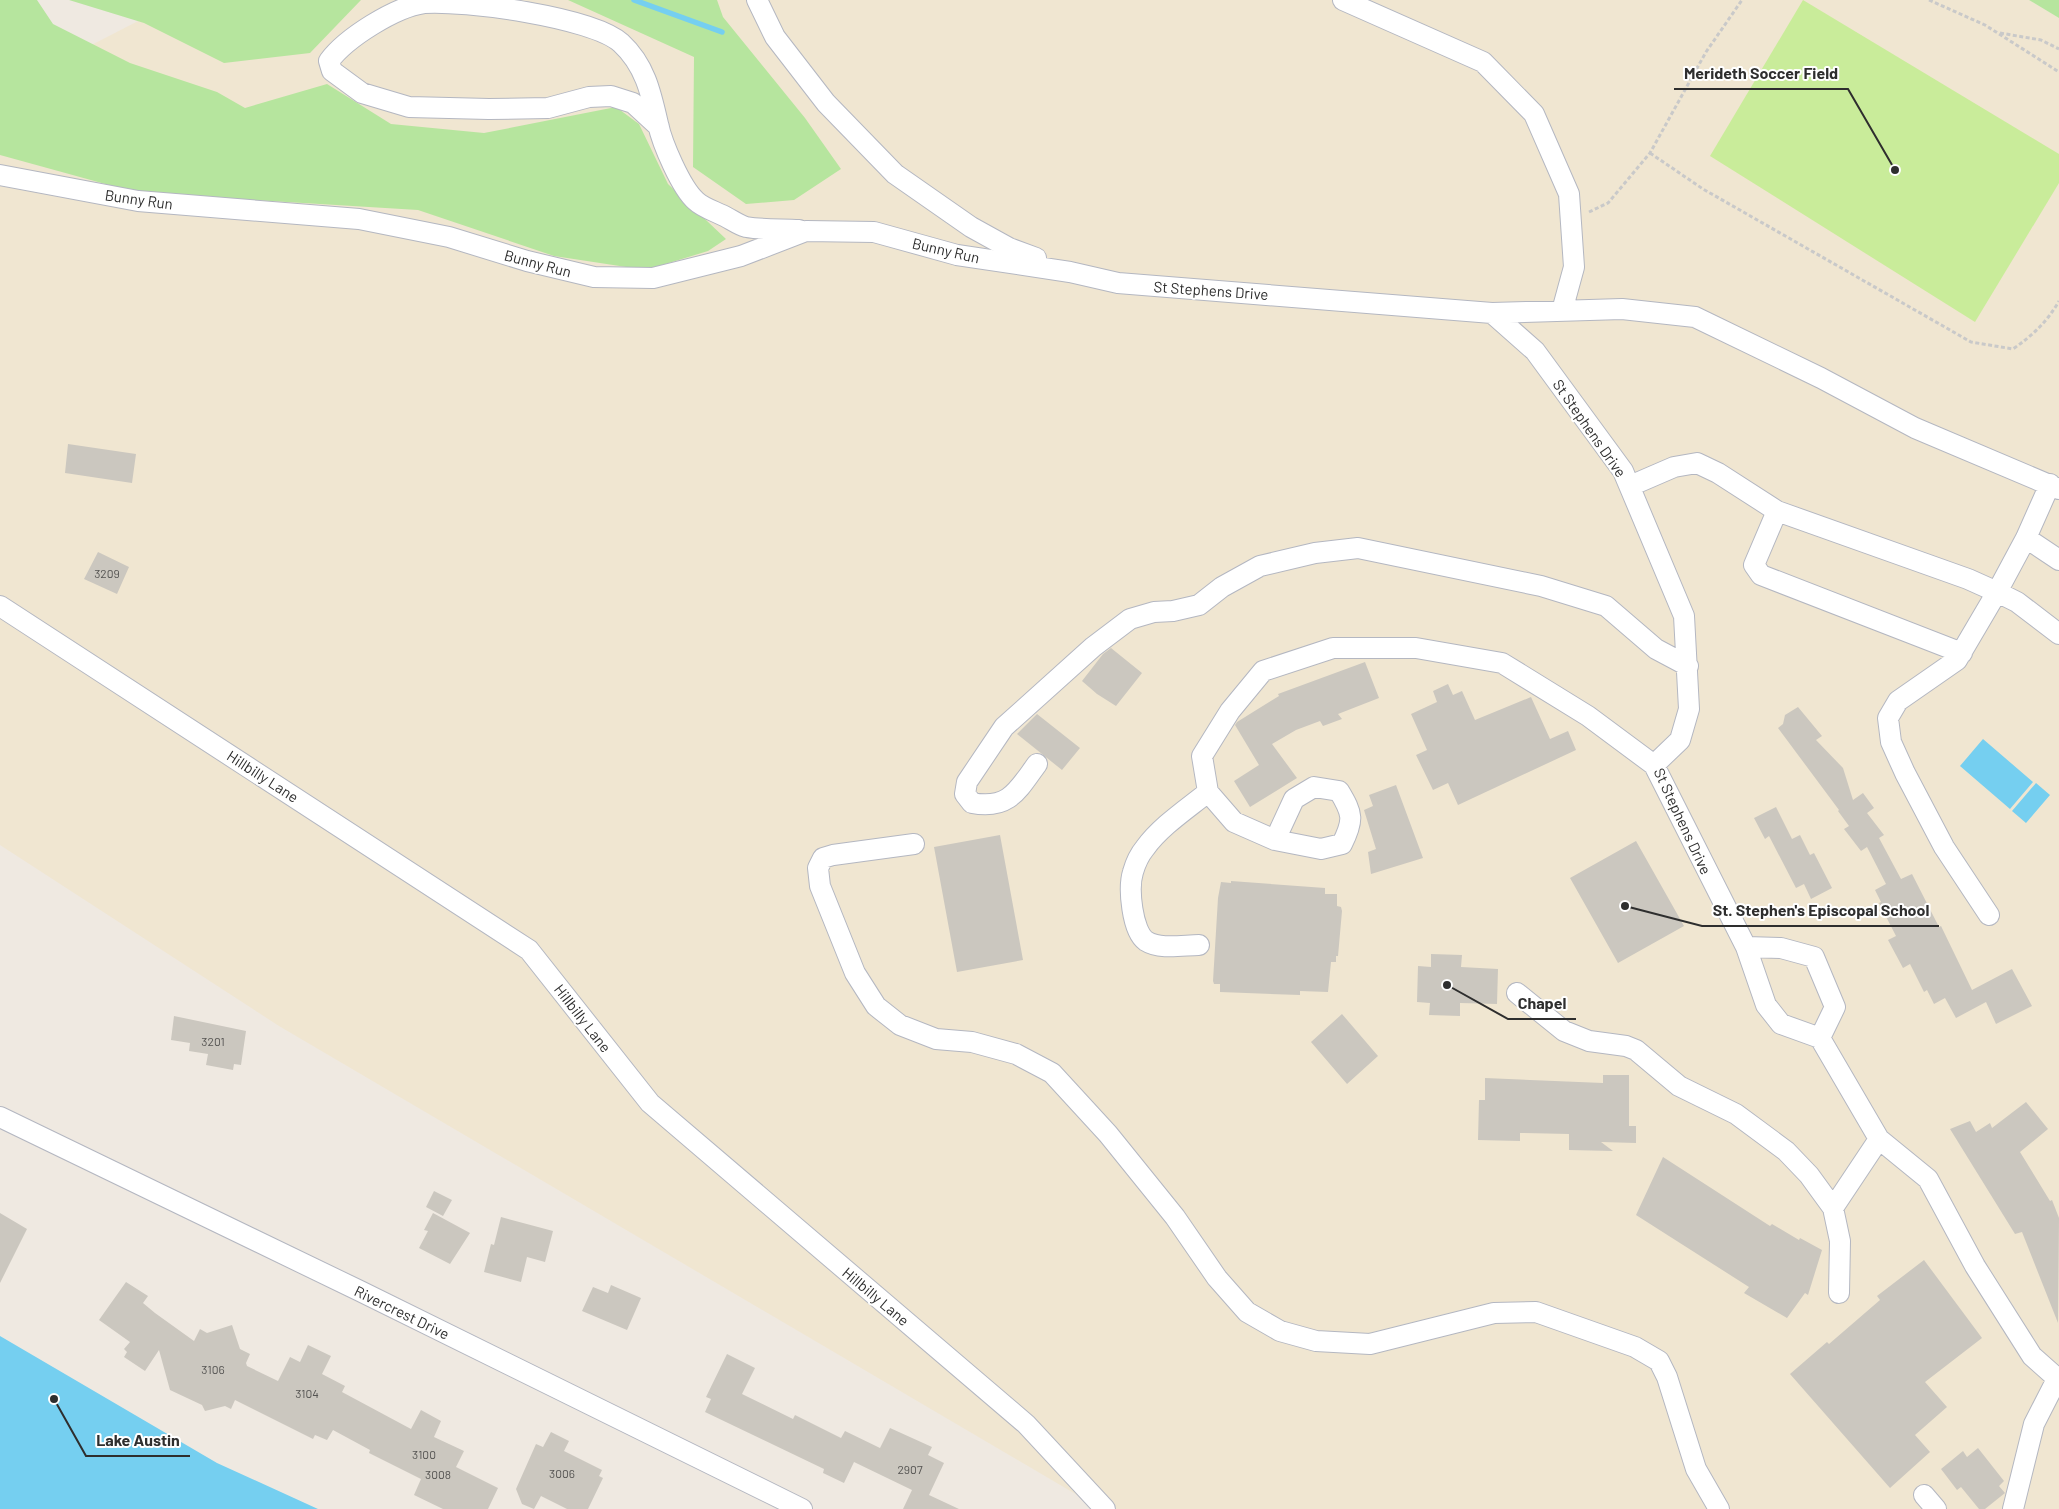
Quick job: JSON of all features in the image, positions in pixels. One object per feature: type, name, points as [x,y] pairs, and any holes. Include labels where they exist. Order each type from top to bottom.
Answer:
[{"type":"street","points":[[757,0],[775,37],[826,103],[896,174],[972,227],[1009,248],[1070,272]]},
{"type":"street","points":[[1342,0],[1483,62],[1534,114],[1569,194],[1574,267],[1562,311]]},
{"type":"street","points":[[658,127],[633,103],[611,96],[589,97],[548,108],[409,107],[362,93],[332,71],[329,61],[338,48],[378,20],[422,3],[467,3],[540,14],[588,27],[620,42],[638,63],[652,92],[658,127],[671,163],[695,201],[744,226],[806,231]]},
{"type":"street","name":"Bunny Run","points":[[0,175],[138,201],[359,219],[449,237],[527,261],[594,277],[653,278],[741,256],[806,231],[874,232],[957,255],[1070,272]]},
{"type":"street","name":"St Stephens Drive","points":[[1070,272],[1118,283],[1492,313],[1535,351],[1623,470],[1684,616],[1689,709],[1680,740],[1654,765],[1746,947],[1766,1005],[1781,1024],[1820,1038]]},
{"type":"street","points":[[1492,313],[1622,309],[1695,317],[1821,378],[1916,428],[2054,487],[1997,592],[1957,660],[1898,701],[1888,718],[1891,742],[1905,773],[1944,847],[1989,915]]},
{"type":"street","points":[[1630,486],[1674,467],[1697,463],[1718,472],[1777,510],[1968,579],[1997,592],[2017,602],[2059,634]]},
{"type":"street","points":[[1777,510],[1754,565],[1761,575],[1962,653]]},
{"type":"street","points":[[2026,538],[2059,560]]},
{"type":"street","points":[[1037,764],[1013,796],[1005,801],[984,805],[972,803],[965,794],[967,782],[1004,727],[1093,647],[1130,619],[1154,612],[1173,612],[1198,605],[1222,587],[1260,566],[1315,553],[1358,548],[1541,586],[1606,606],[1656,649],[1688,666]]},
{"type":"street","name":"Hillbilly Lane","points":[[0,606],[529,950],[650,1103],[1026,1424],[1105,1509]]},
{"type":"street","points":[[1275,840],[1234,822],[1208,792],[1202,756],[1230,711],[1263,671],[1333,648],[1416,648],[1502,663],[1588,716],[1654,765]]},
{"type":"street","points":[[1199,945],[1160,945],[1147,941],[1140,935],[1136,924],[1130,894],[1132,872],[1144,848],[1208,792]]},
{"type":"street","points":[[914,844],[832,855],[823,858],[818,868],[820,886],[855,973],[876,1006],[900,1024],[936,1040],[972,1042],[1016,1054],[1052,1073],[1108,1134],[1175,1217],[1217,1278],[1248,1312],[1280,1331],[1316,1340],[1370,1344],[1494,1312],[1536,1312],[1635,1347],[1659,1361],[1667,1377],[1696,1469],[1719,1509]]},
{"type":"street","points":[[1746,947],[1781,948],[1814,957],[1835,1007],[1820,1038],[1879,1139],[1928,1179],[1975,1266],[2032,1356],[2058,1380],[2034,1424],[2014,1509]]},
{"type":"street","points":[[1518,993],[1564,1031],[1589,1042],[1626,1046],[1636,1050],[1679,1086],[1736,1114],[1786,1151],[1809,1174],[1833,1208],[1840,1241],[1839,1293]]},
{"type":"street","name":"Rivercrest Drive","points":[[0,1117],[360,1290],[802,1509]]},
{"type":"street","points":[[1833,1208],[1879,1139]]},
{"type":"path","points":[[1571,222],[1608,203],[1650,154],[1706,52],[1742,0]]},
{"type":"path","points":[[1930,0],[1997,32],[2059,72]]},
{"type":"path","points":[[1997,32],[2041,40],[2059,50]]},
{"type":"path","points":[[1650,154],[1703,189],[1971,342],[2013,349],[2032,336],[2049,318],[2059,301]]},
{"type":"shaded area","points":[[179,0],[2029,0],[2059,18],[2059,1509],[1101,1509],[279,1026],[0,845],[0,92]]},
{"type":"green space","points":[[0,0],[37,0],[53,24],[130,63],[217,92],[245,108],[327,84],[391,124],[484,133],[616,107],[639,124],[668,184],[726,239],[708,251],[646,270],[554,256],[418,210],[138,193],[0,155]]},
{"type":"green space","points":[[69,0],[361,0],[310,53],[224,63],[144,23]]},
{"type":"green space","points":[[568,0],[717,0],[723,17],[805,118],[841,169],[794,200],[746,204],[693,167],[694,57]]},
{"type":"green space","points":[[1803,0],[2059,154],[2059,183],[1975,322],[1710,156]]},
{"type":"green space","points":[[2029,0],[2059,0],[2059,18]]},
{"type":"water","points":[[1983,739],[2033,782],[2010,809],[1960,766]]},
{"type":"water","points":[[2036,783],[2050,795],[2026,823],[2012,811]]},
{"type":"water","points":[[0,1336],[217,1463],[318,1509],[0,1509]]},
{"type":"building","points":[[68,444],[136,454],[132,483],[65,473]]},
{"type":"building","points":[[98,552],[129,567],[117,594],[84,579]]},
{"type":"building","points":[[1111,648],[1142,673],[1116,706],[1097,694],[1082,681],[1103,654]]},
{"type":"building","points":[[1365,662],[1379,698],[1338,714],[1342,719],[1323,726],[1320,721],[1296,730],[1272,744],[1297,778],[1250,807],[1234,781],[1259,765],[1235,725],[1237,722],[1279,696],[1278,694]]},
{"type":"building","points":[[1448,684],[1453,695],[1462,691],[1475,720],[1531,697],[1550,739],[1568,731],[1576,750],[1458,805],[1448,783],[1433,790],[1416,755],[1427,750],[1411,714],[1437,702],[1433,691]]},
{"type":"building","points":[[1798,707],[1822,736],[1816,740],[1843,768],[1853,800],[1863,793],[1874,808],[1867,813],[1884,835],[1879,838],[1901,879],[1912,874],[1939,927],[1941,926],[1972,990],[2012,969],[2032,1006],[1996,1024],[1986,1002],[1956,1018],[1945,998],[1934,1004],[1927,990],[1924,992],[1910,964],[1903,968],[1888,940],[1896,936],[1879,903],[1881,902],[1875,890],[1886,884],[1867,847],[1861,851],[1844,829],[1849,826],[1839,810],[1778,728],[1783,724],[1785,715]]},
{"type":"building","points":[[1037,714],[1080,748],[1062,770],[1017,734]]},
{"type":"building","points":[[1396,785],[1423,858],[1371,874],[1368,852],[1376,849],[1364,810],[1373,806],[1369,795]]},
{"type":"building","points":[[1776,807],[1792,839],[1800,835],[1810,855],[1814,853],[1832,888],[1811,899],[1804,884],[1796,888],[1769,836],[1765,839],[1754,818]]},
{"type":"building","points":[[1000,835],[1023,960],[957,972],[934,847]]},
{"type":"building","points":[[1636,841],[1684,926],[1618,963],[1570,878]]},
{"type":"building","points":[[1231,881],[1325,888],[1325,894],[1337,894],[1337,906],[1341,907],[1342,911],[1338,956],[1336,956],[1336,962],[1331,962],[1328,992],[1300,991],[1300,995],[1220,992],[1220,984],[1214,984],[1213,981],[1218,898],[1221,882],[1231,883]]},
{"type":"building","points":[[1431,954],[1462,955],[1461,967],[1498,969],[1497,1004],[1460,1003],[1460,1016],[1429,1015],[1430,1003],[1417,1002],[1418,966],[1431,967]]},
{"type":"building","points":[[1342,1014],[1378,1056],[1347,1084],[1311,1042]]},
{"type":"building","points":[[174,1016],[246,1031],[241,1065],[234,1064],[233,1070],[206,1065],[208,1054],[189,1051],[190,1043],[171,1040]]},
{"type":"building","points":[[1603,1075],[1629,1075],[1629,1126],[1636,1126],[1636,1143],[1601,1142],[1613,1151],[1569,1150],[1569,1134],[1520,1133],[1520,1141],[1478,1140],[1479,1100],[1485,1100],[1485,1078],[1603,1083]]},
{"type":"building","points":[[2026,1102],[2048,1129],[2020,1152],[2050,1201],[2052,1200],[2059,1218],[2058,1323],[2022,1232],[2015,1234],[1950,1129],[1970,1121],[1976,1132],[1990,1123],[1992,1128]]},
{"type":"building","points":[[1663,1157],[1770,1226],[1772,1224],[1799,1240],[1800,1238],[1822,1250],[1808,1295],[1805,1293],[1787,1318],[1744,1293],[1749,1287],[1636,1215]]},
{"type":"building","points":[[434,1191],[452,1200],[443,1216],[426,1207]]},
{"type":"building","points":[[0,1213],[27,1229],[0,1283]]},
{"type":"building","points":[[433,1213],[470,1233],[450,1264],[419,1248],[428,1231],[424,1230]]},
{"type":"building","points":[[501,1217],[553,1231],[545,1262],[527,1257],[521,1282],[484,1272],[491,1244],[494,1245]]},
{"type":"building","points":[[1924,1260],[1982,1338],[1925,1382],[1947,1407],[1915,1435],[1930,1452],[1890,1488],[1790,1374],[1827,1342],[1829,1344],[1880,1300],[1877,1296]]},
{"type":"building","points":[[126,1282],[148,1296],[143,1303],[194,1341],[200,1329],[207,1333],[232,1325],[240,1349],[250,1354],[246,1363],[247,1366],[278,1381],[290,1357],[300,1362],[308,1345],[331,1356],[322,1374],[345,1386],[342,1392],[411,1429],[421,1410],[441,1421],[434,1437],[464,1451],[456,1467],[498,1488],[488,1509],[443,1509],[414,1495],[421,1479],[369,1453],[370,1450],[333,1430],[327,1440],[315,1435],[313,1439],[235,1400],[231,1409],[225,1406],[205,1411],[202,1405],[170,1390],[159,1350],[145,1371],[124,1357],[127,1352],[124,1349],[130,1342],[99,1320]]},
{"type":"building","points":[[611,1285],[641,1298],[627,1330],[582,1311],[593,1287],[608,1293]]},
{"type":"building","points":[[727,1354],[755,1368],[742,1394],[793,1419],[795,1415],[841,1438],[845,1431],[880,1448],[890,1428],[932,1447],[928,1455],[944,1463],[929,1495],[959,1509],[903,1509],[912,1490],[854,1462],[844,1483],[823,1473],[824,1469],[705,1412],[711,1399],[706,1397]]},
{"type":"building","points":[[551,1432],[569,1441],[564,1451],[602,1470],[599,1476],[603,1478],[588,1509],[567,1509],[541,1496],[534,1509],[522,1504],[516,1489],[536,1444],[543,1447]]},
{"type":"building","points":[[1978,1448],[2004,1481],[1999,1486],[2005,1493],[1985,1509],[1979,1509],[1961,1487],[1957,1490],[1941,1469],[1963,1451],[1967,1457]]},
{"type":"waterway","points":[[634,0],[722,32]]},
{"type":"place","name":"Merideth Soccer Field","points":[[1895,170]]},
{"type":"place","name":"St. Stephen's Episcopal School","points":[[1625,906]]},
{"type":"place","name":"Chapel","points":[[1447,985]]},
{"type":"place","name":"Lake Austin","points":[[54,1399]]}]
